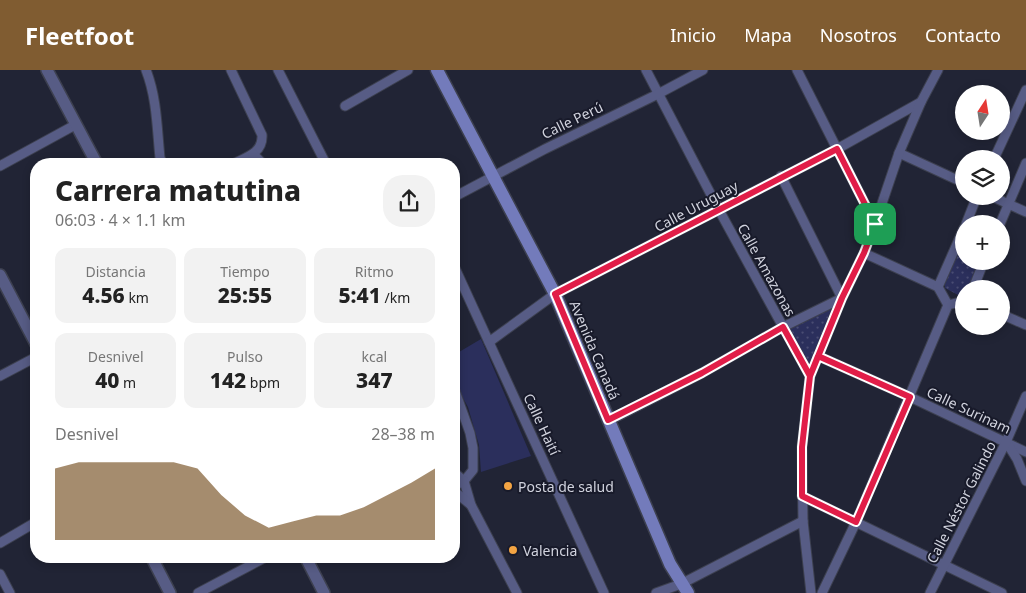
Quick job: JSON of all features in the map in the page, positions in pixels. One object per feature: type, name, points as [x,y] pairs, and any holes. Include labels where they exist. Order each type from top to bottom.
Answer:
[{"type":"main road","name":"Avenida Canadá","points":[[437,70],[555,294],[670,564],[685,588]]},
{"type":"street","points":[[47,70],[94,158]]},
{"type":"street","points":[[146,70],[155,106],[160,158]]},
{"type":"street","points":[[231,70],[262,135],[260,148],[245,158]]},
{"type":"street","points":[[278,70],[323,158]]},
{"type":"street","points":[[345,106],[408,70]]},
{"type":"street","name":"Calle Amazonas","points":[[646,70],[719,210],[810,376]]},
{"type":"street","name":"Calle Perú","points":[[460,194],[703,70]]},
{"type":"street","points":[[797,70],[875,224]]},
{"type":"street","points":[[811,593],[802,496],[802,447],[810,376],[842,298],[864,253],[899,153],[921,102],[938,70]]},
{"type":"street","points":[[998,150],[1026,90]]},
{"type":"street","name":"Calle Uruguay","points":[[489,342],[555,294],[781,176],[837,149],[921,102]]},
{"type":"street","points":[[0,166],[76,124]]},
{"type":"street","points":[[899,153],[955,179]]},
{"type":"street","points":[[253,154],[257,158]]},
{"type":"street","points":[[1010,202],[1026,163]]},
{"type":"street","points":[[781,176],[842,298]]},
{"type":"street","points":[[1010,204],[1026,212]]},
{"type":"street","points":[[938,287],[955,248]]},
{"type":"street","points":[[864,253],[938,287],[948,305]]},
{"type":"street","points":[[0,275],[30,332]]},
{"type":"street","name":"Calle Haití","points":[[460,279],[604,593]]},
{"type":"street","points":[[608,420],[702,373],[783,327],[842,298]]},
{"type":"street","points":[[948,305],[955,303]]},
{"type":"street","points":[[822,593],[856,522],[948,305]]},
{"type":"street","points":[[1010,318],[1026,325]]},
{"type":"street","name":"Calle Surinam","points":[[818,356],[1026,452]]},
{"type":"street","points":[[0,376],[30,360]]},
{"type":"street","name":"Calle Néstor Galindo","points":[[930,593],[1006,442],[1026,396]]},
{"type":"street","points":[[460,405],[473,448],[473,470],[460,483]]},
{"type":"street","points":[[1006,442],[1017,459],[1026,481]]},
{"type":"street","points":[[1017,459],[1026,452]]},
{"type":"street","points":[[460,477],[464,481],[471,505],[517,593]]},
{"type":"street","points":[[460,496],[471,505]]},
{"type":"street","points":[[802,496],[1002,593]]},
{"type":"street","points":[[656,593],[685,588],[803,521]]},
{"type":"street","points":[[0,543],[30,526]]},
{"type":"street","points":[[155,563],[170,593]]},
{"type":"street","points":[[198,593],[255,563]]},
{"type":"street","points":[[309,563],[324,593]]},
{"type":"street","points":[[0,574],[10,593]]},
{"type":"shaded area","points":[[955,260],[955,270],[976,270],[972,280],[955,280],[955,293],[945,288]]},
{"type":"shaded area","points":[[833,307],[836,310],[810,363],[805,362],[788,332],[789,329]]},
{"type":"shaded area","points":[[481,339],[531,456],[481,472],[479,445],[468,407],[460,393],[460,351]]},
{"type":"place","name":"Posta de salud","points":[[508,486]]},
{"type":"place","name":"Valencia","points":[[513,550]]},
{"type":"route","points":[[875,224],[837,149],[781,176],[555,294],[608,420],[702,373],[783,327],[810,376],[818,356],[910,397],[856,522],[802,496],[802,447],[810,376],[818,356],[842,298],[864,253],[875,224]]}]
